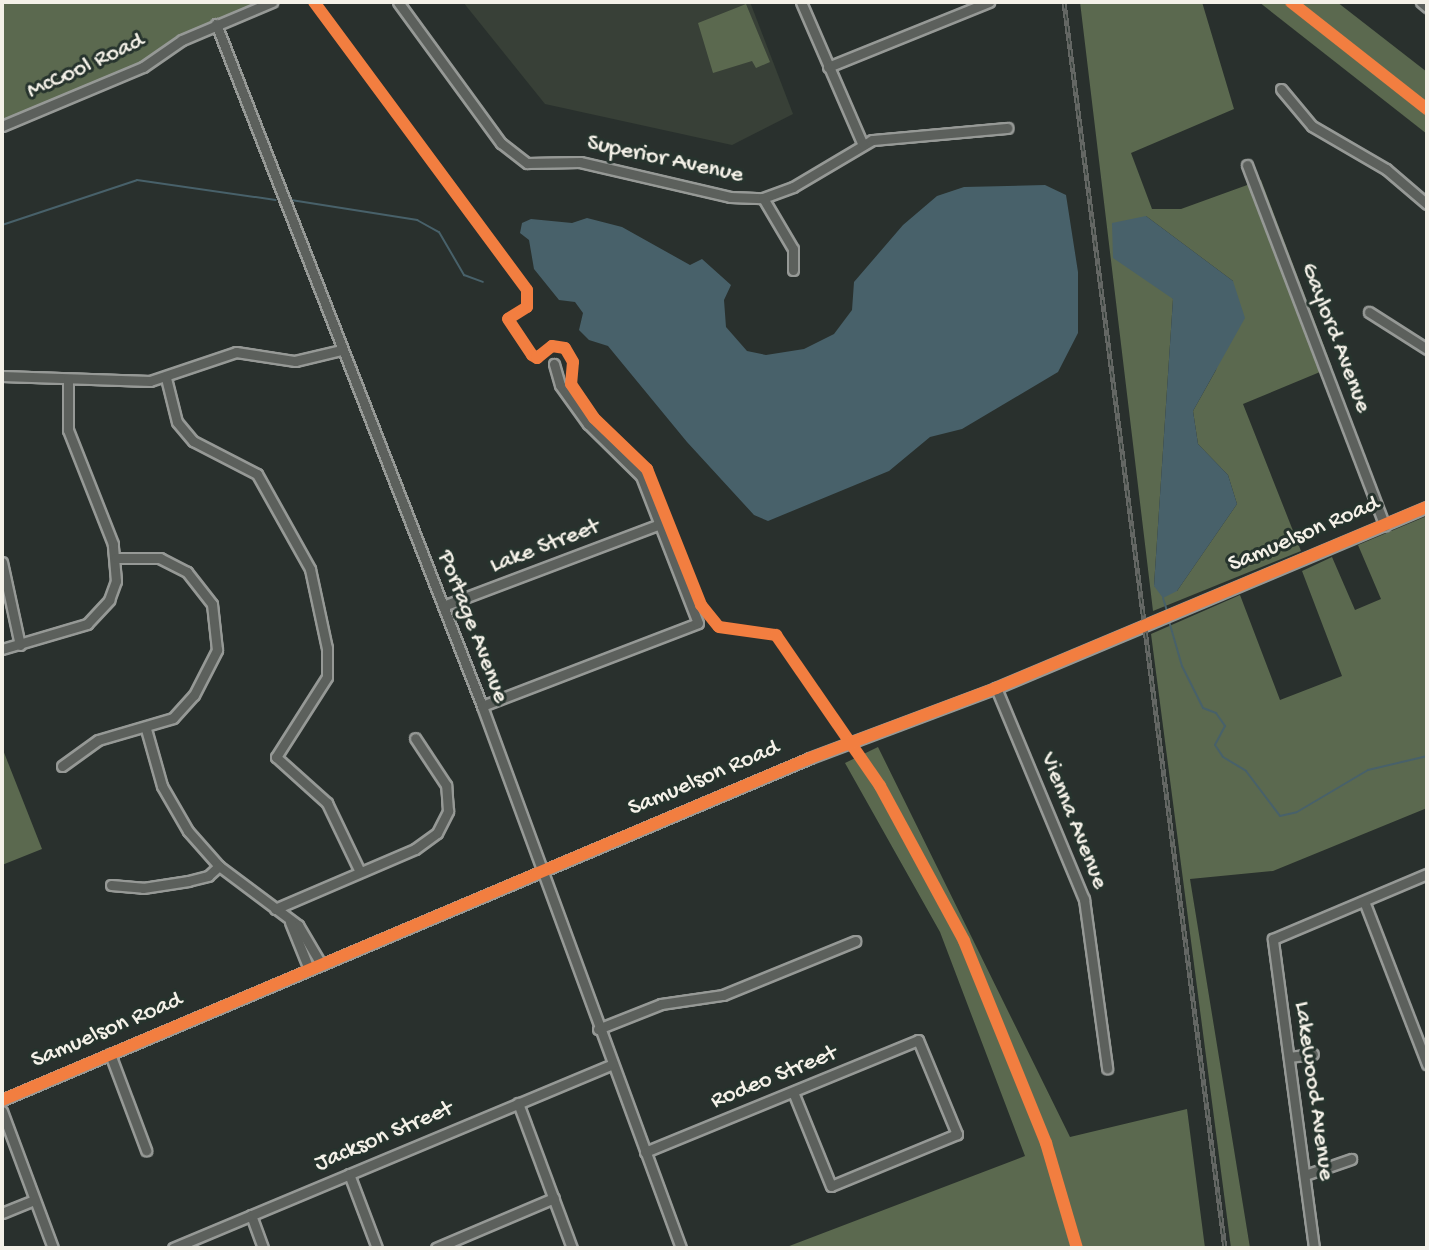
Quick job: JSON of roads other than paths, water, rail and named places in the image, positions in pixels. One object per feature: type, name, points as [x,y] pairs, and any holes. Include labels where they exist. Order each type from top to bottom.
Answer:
[{"type":"street","name":"McCool Road","points":[[2,126],[143,67],[216,24],[272,2]]},
{"type":"street","name":"Superior Avenue","points":[[398,2],[501,143],[518,160],[580,162],[730,197],[763,198]]},
{"type":"street","points":[[801,2],[862,143]]},
{"type":"street","points":[[828,67],[989,2]]},
{"type":"street","points":[[1421,2],[1427,7]]},
{"type":"street","name":"Portage Avenue","points":[[216,24],[482,706],[598,1029],[681,1248]]},
{"type":"street","points":[[1281,89],[1312,126],[1386,169],[1427,204]]},
{"type":"street","points":[[793,270],[793,249],[763,198],[807,180],[862,143],[883,137],[1007,128]]},
{"type":"street","name":"Gaylord Avenue","points":[[1247,165],[1385,526]]},
{"type":"street","points":[[1369,312],[1427,349]]},
{"type":"street","points":[[2,376],[166,378],[236,352],[295,361],[341,350]]},
{"type":"street","points":[[482,706],[698,623],[641,476],[588,424],[560,385],[554,364]]},
{"type":"street","points":[[166,378],[177,422],[193,441],[257,474],[310,569],[327,648],[327,677],[276,757],[327,803],[360,872]]},
{"type":"street","points":[[2,649],[76,630],[95,618],[113,592],[116,558],[68,430],[68,379]]},
{"type":"street","name":"Samuelson Road","points":[[2,1100],[810,758],[996,688],[1427,507]]},
{"type":"street","name":"Lake Street","points":[[443,606],[660,524]]},
{"type":"street","points":[[62,766],[98,740],[146,729],[173,718],[194,695],[217,650],[218,626],[207,596],[178,565],[147,556],[116,558]]},
{"type":"street","points":[[2,562],[20,645]]},
{"type":"street","name":"Vienna Avenue","points":[[996,688],[1084,899],[1107,1068]]},
{"type":"street","points":[[146,729],[170,803],[219,866],[298,925],[321,964]]},
{"type":"street","points":[[275,909],[427,842],[444,822],[446,785],[415,738]]},
{"type":"street","points":[[111,885],[143,888],[188,881],[203,878],[219,866]]},
{"type":"street","points":[[1427,874],[1364,901],[1427,1064]]},
{"type":"street","name":"Lakewood Avenue","points":[[1314,1248],[1273,939],[1364,901]]},
{"type":"street","points":[[290,922],[309,969]]},
{"type":"street","points":[[598,1029],[661,1004],[723,995],[855,941]]},
{"type":"street","name":"Rodeo Street","points":[[645,1152],[918,1040],[957,1134],[831,1186],[793,1092]]},
{"type":"street","points":[[110,1054],[146,1150]]},
{"type":"street","points":[[1289,1057],[1313,1054]]},
{"type":"street","name":"Jackson Street","points":[[173,1248],[612,1064]]},
{"type":"street","points":[[518,1103],[572,1248]]},
{"type":"street","points":[[2,1111],[53,1248]]},
{"type":"street","points":[[1305,1175],[1351,1159]]},
{"type":"street","points":[[349,1174],[377,1248]]},
{"type":"street","points":[[436,1248],[554,1198]]},
{"type":"street","points":[[2,1213],[35,1200]]},
{"type":"street","points":[[251,1215],[263,1248]]},
{"type":"water","points":[[1045,185],[1066,195],[1078,272],[1078,333],[1058,372],[962,429],[930,437],[889,471],[768,521],[754,515],[687,442],[608,346],[589,340],[579,330],[583,313],[575,302],[559,300],[534,269],[529,240],[520,233],[522,223],[531,219],[572,223],[587,218],[622,227],[690,265],[702,259],[731,285],[724,300],[726,327],[747,351],[766,355],[804,349],[834,334],[852,310],[854,282],[903,225],[937,196],[964,187]]},
{"type":"water","points":[[1146,216],[1233,281],[1245,318],[1193,411],[1198,444],[1228,475],[1237,504],[1177,591],[1163,598],[1154,586],[1173,299],[1113,258],[1112,223]]},
{"type":"waterway","points":[[2,225],[137,180],[276,200]]},
{"type":"waterway","points":[[291,200],[417,220],[439,232],[464,275],[483,282]]},
{"type":"waterway","points":[[1163,598],[1167,611]]},
{"type":"waterway","points":[[1169,621],[1182,666],[1203,708],[1216,713],[1225,726],[1215,745],[1223,757],[1246,771],[1280,816],[1297,812],[1368,770],[1427,756]]},
{"type":"railway","points":[[1064,2],[1225,1248]]}]
